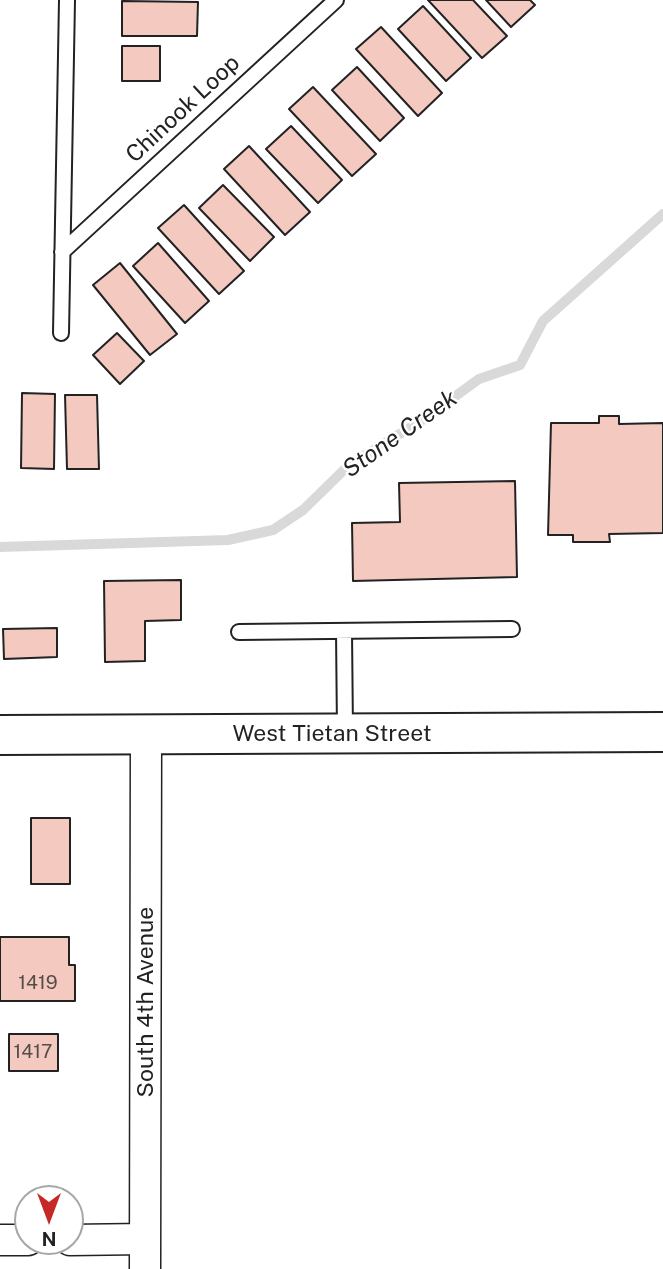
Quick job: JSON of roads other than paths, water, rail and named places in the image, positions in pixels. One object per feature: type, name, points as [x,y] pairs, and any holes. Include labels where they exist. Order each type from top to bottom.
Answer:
[{"type":"main road","name":"West Tietan Street","points":[[0,735],[663,732]]},
{"type":"street","name":"South 4th Avenue","points":[[145,1269],[146,735]]},
{"type":"street","points":[[84,1240],[145,1239]]},
{"type":"lane","points":[[61,333],[67,0]]},
{"type":"lane","name":"Chinook Loop","points":[[62,252],[336,0]]},
{"type":"lane","points":[[239,632],[512,629]]},
{"type":"lane","points":[[344,631],[345,734]]},
{"type":"waterway","name":"Stone Creek","points":[[0,547],[228,540],[273,530],[303,510],[349,465],[424,419],[479,379],[520,365],[543,321],[663,214]]}]
